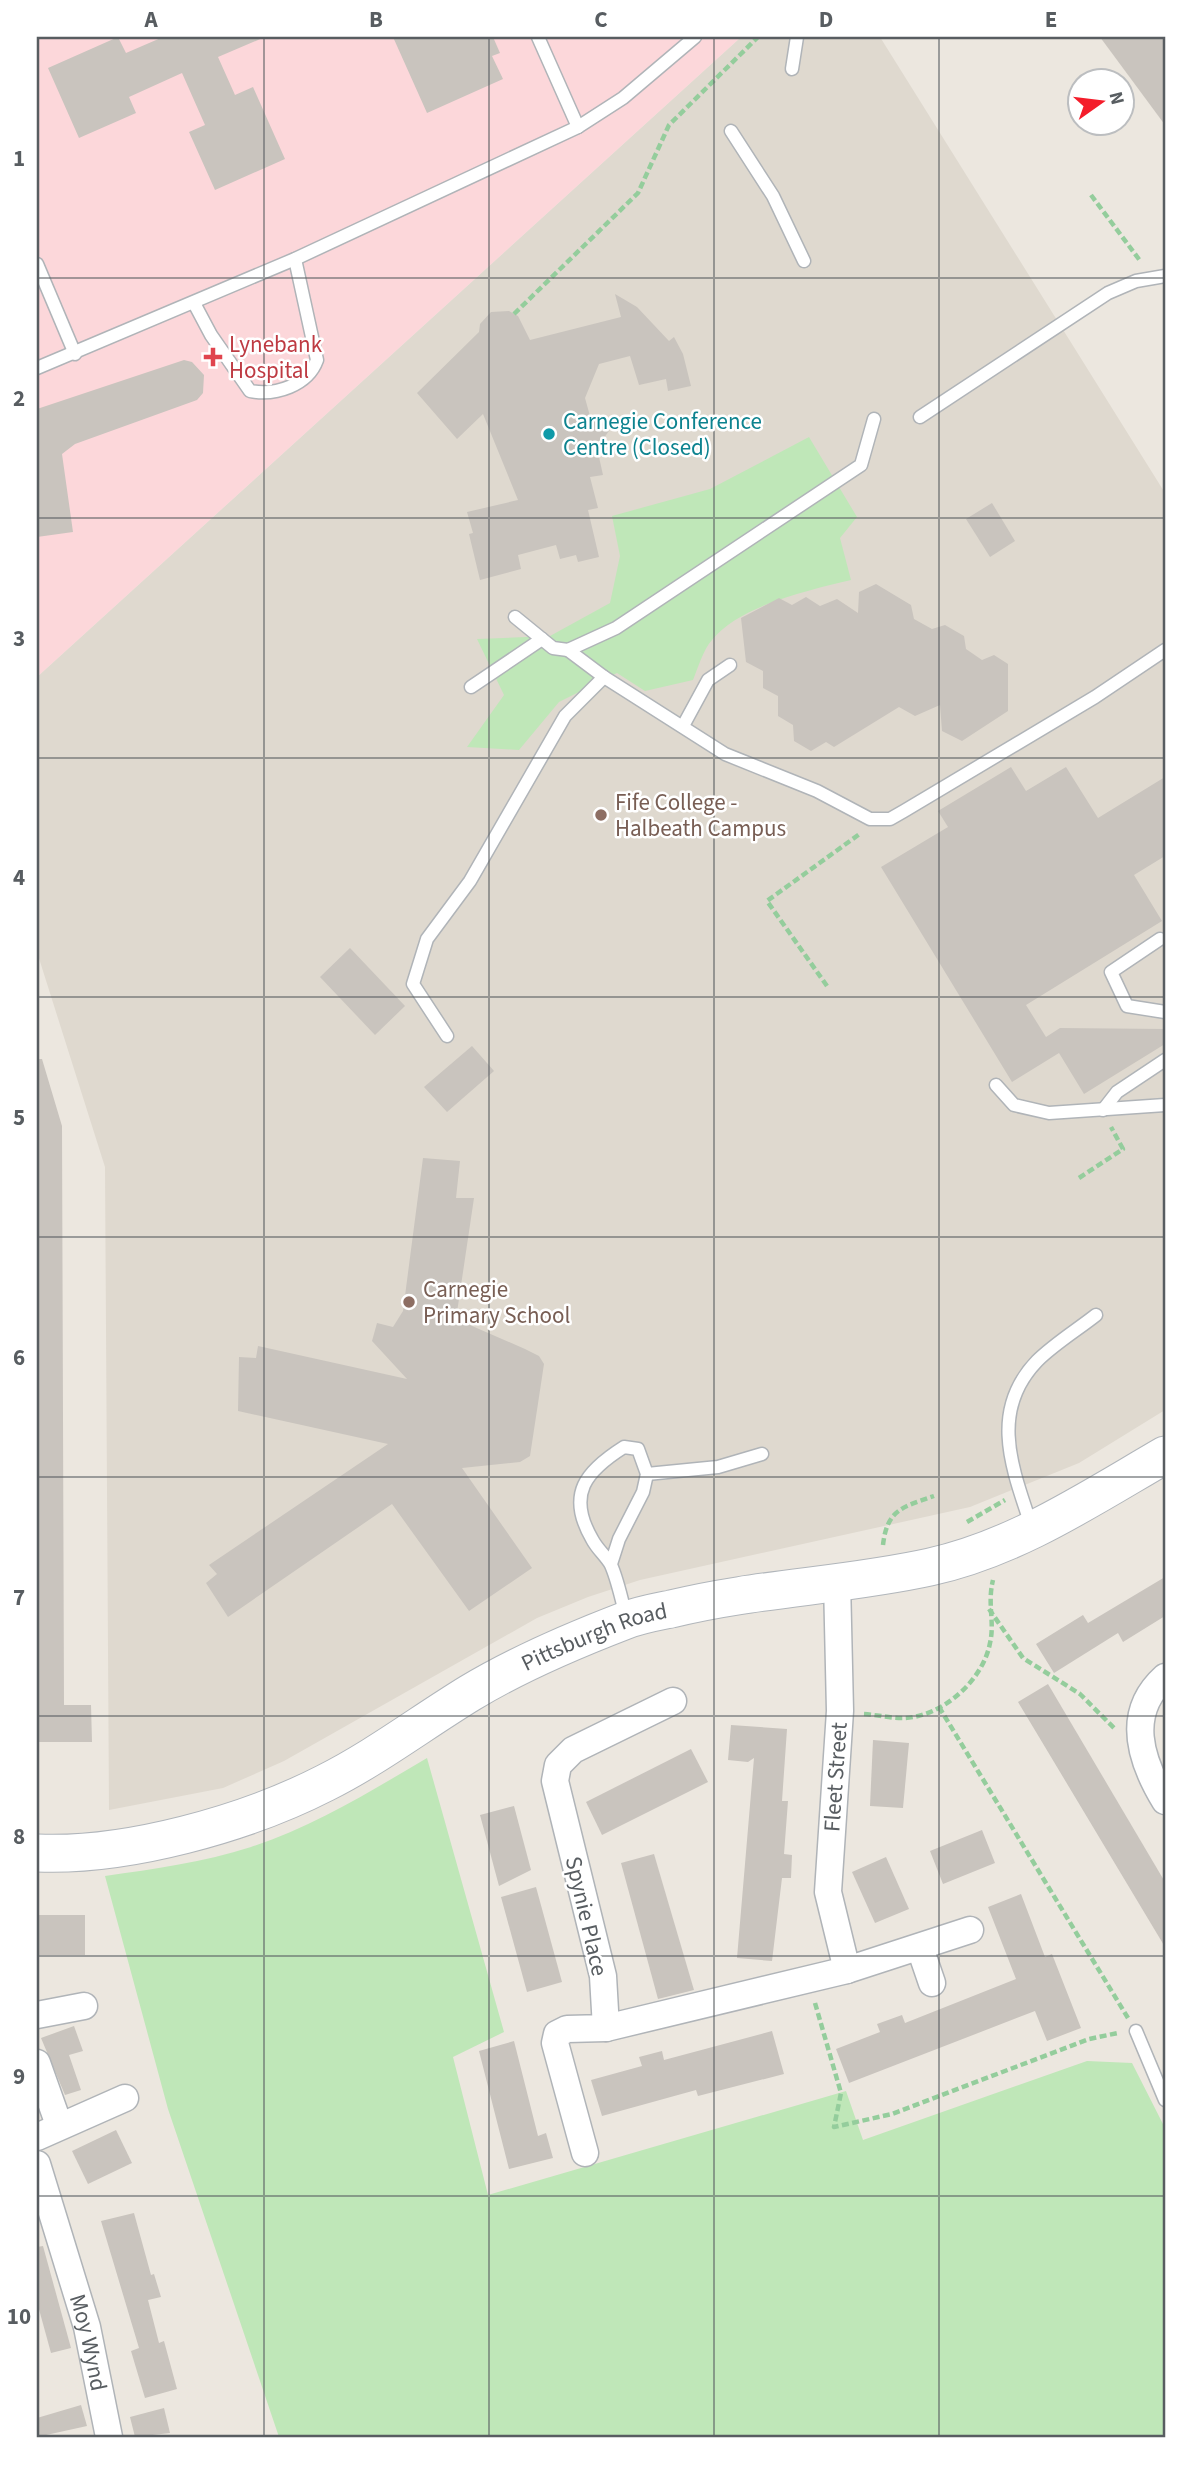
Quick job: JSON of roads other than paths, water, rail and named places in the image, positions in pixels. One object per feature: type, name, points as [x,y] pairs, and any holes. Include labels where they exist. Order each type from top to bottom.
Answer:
[{"type":"street","name":"Pittsburgh Road","points":[[37,1853],[58,1854],[158,1841],[246,1818],[325,1783],[473,1691],[550,1652],[627,1619],[723,1596],[928,1567],[995,1548],[1033,1532],[1165,1455]]},
{"type":"street","name":"Fleet Street","points":[[836,1581],[841,1711],[828,1892],[847,1970]]},
{"type":"street","points":[[1165,1677],[1153,1688],[1141,1713],[1141,1741],[1147,1771],[1165,1801]]},
{"type":"street","name":"Spynie Place","points":[[606,2028],[603,1976],[555,1781],[558,1765],[573,1750],[673,1700]]},
{"type":"street","points":[[585,2153],[555,2043],[557,2034],[567,2029],[606,2028],[847,1970],[970,1930]]},
{"type":"street","points":[[920,1948],[932,1983]]},
{"type":"street","points":[[37,2015],[84,2006]]},
{"type":"street","points":[[37,2063],[48,2131],[125,2098]]},
{"type":"street","name":"Moy Wynd","points":[[37,2164],[49,2252],[87,2327],[109,2437]]},
{"type":"lane","points":[[538,37],[578,127]]},
{"type":"lane","points":[[37,368],[295,259],[578,127],[623,98],[695,37]]},
{"type":"lane","points":[[792,69],[797,37]]},
{"type":"lane","points":[[731,131],[774,196],[804,261]]},
{"type":"lane","points":[[194,303],[211,335],[250,391],[259,393],[300,384],[312,374],[317,360],[295,259]]},
{"type":"lane","points":[[37,264],[75,354]]},
{"type":"lane","points":[[920,417],[1108,293],[1136,281],[1165,276]]},
{"type":"lane","points":[[568,650],[616,628],[861,465],[874,419]]},
{"type":"lane","points":[[515,617],[553,648],[568,650],[604,677],[725,754],[817,791],[870,819],[890,818],[1096,696],[1165,650]]},
{"type":"lane","points":[[471,687],[542,639]]},
{"type":"lane","points":[[682,726],[708,680],[730,665]]},
{"type":"lane","points":[[447,1036],[413,984],[427,939],[470,881],[565,716],[604,677]]},
{"type":"lane","points":[[1160,939],[1111,972],[1127,1006],[1165,1012]]},
{"type":"lane","points":[[1103,1110],[1117,1092],[1165,1060]]},
{"type":"lane","points":[[996,1085],[1014,1105],[1030,1111],[1049,1113],[1165,1105]]},
{"type":"lane","points":[[1033,1532],[1011,1465],[1007,1442],[1008,1414],[1017,1389],[1037,1361],[1096,1315]]},
{"type":"lane","points":[[611,1564],[619,1539],[643,1492],[647,1474],[638,1448],[624,1447],[601,1461],[586,1477],[580,1504],[591,1538],[611,1564],[627,1619]]},
{"type":"lane","points":[[647,1474],[718,1467],[762,1454]]},
{"type":"lane","points":[[1136,2031],[1165,2100]]},
{"type":"place","name":"Lynebank Hospital","points":[[213,357]]},
{"type":"place","name":"Carnegie Conference Centre (Closed)","points":[[549,434]]},
{"type":"place","name":"Fife College - Halbeath Campus","points":[[601,815]]},
{"type":"place","name":"Carnegie Primary School","points":[[409,1302]]}]
